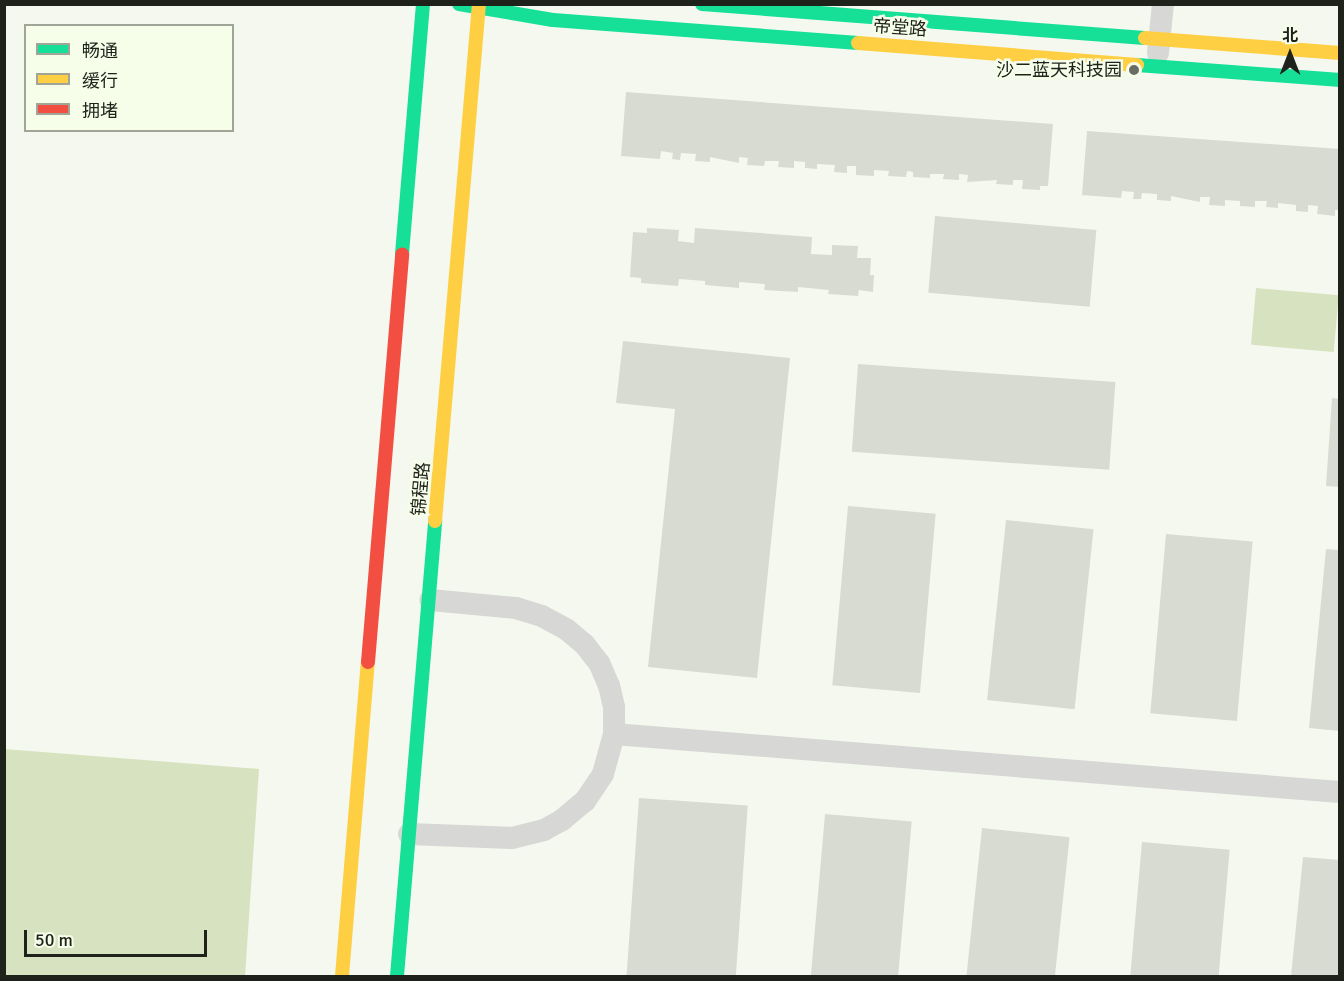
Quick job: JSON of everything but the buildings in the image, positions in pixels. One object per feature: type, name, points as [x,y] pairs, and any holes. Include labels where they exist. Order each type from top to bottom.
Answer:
[{"type":"main road","name":"锦程路","points":[[342,976],[423,4]]},
{"type":"main road","name":"帝堂路","points":[[459,4],[553,20],[1340,80]]},
{"type":"main road","name":"帝堂路","points":[[702,4],[1340,53]]},
{"type":"main road","name":"锦程路","points":[[397,976],[479,7]]},
{"type":"street","points":[[1157,66],[1162,4]]},
{"type":"street","points":[[409,834],[512,838],[544,830],[562,820],[585,801],[603,774],[614,734],[614,707],[609,686],[598,663],[584,644],[566,629],[542,616],[516,608],[429,600]]},
{"type":"street","points":[[614,734],[1340,792]]},
{"type":"green space","points":[[1256,288],[1339,295],[1334,352],[1251,345]]},
{"type":"green space","points":[[4,749],[259,769],[245,976],[5,976]]},
{"type":"traffic: fast","points":[[402,254],[423,4]]},
{"type":"traffic: fast","points":[[459,4],[553,20],[858,43]]},
{"type":"traffic: fast","points":[[702,4],[1145,38]]},
{"type":"traffic: fast","points":[[1137,65],[1340,80]]},
{"type":"traffic: fast","points":[[397,976],[435,521]]},
{"type":"traffic: slow","points":[[435,521],[479,4]]},
{"type":"traffic: slow","points":[[1145,38],[1340,53]]},
{"type":"traffic: slow","points":[[858,43],[1137,65]]},
{"type":"traffic: slow","points":[[342,976],[368,662]]},
{"type":"traffic: jam","points":[[368,662],[402,254]]},
{"type":"place","name":"沙二蓝天科技园","points":[[1134,70]]}]
